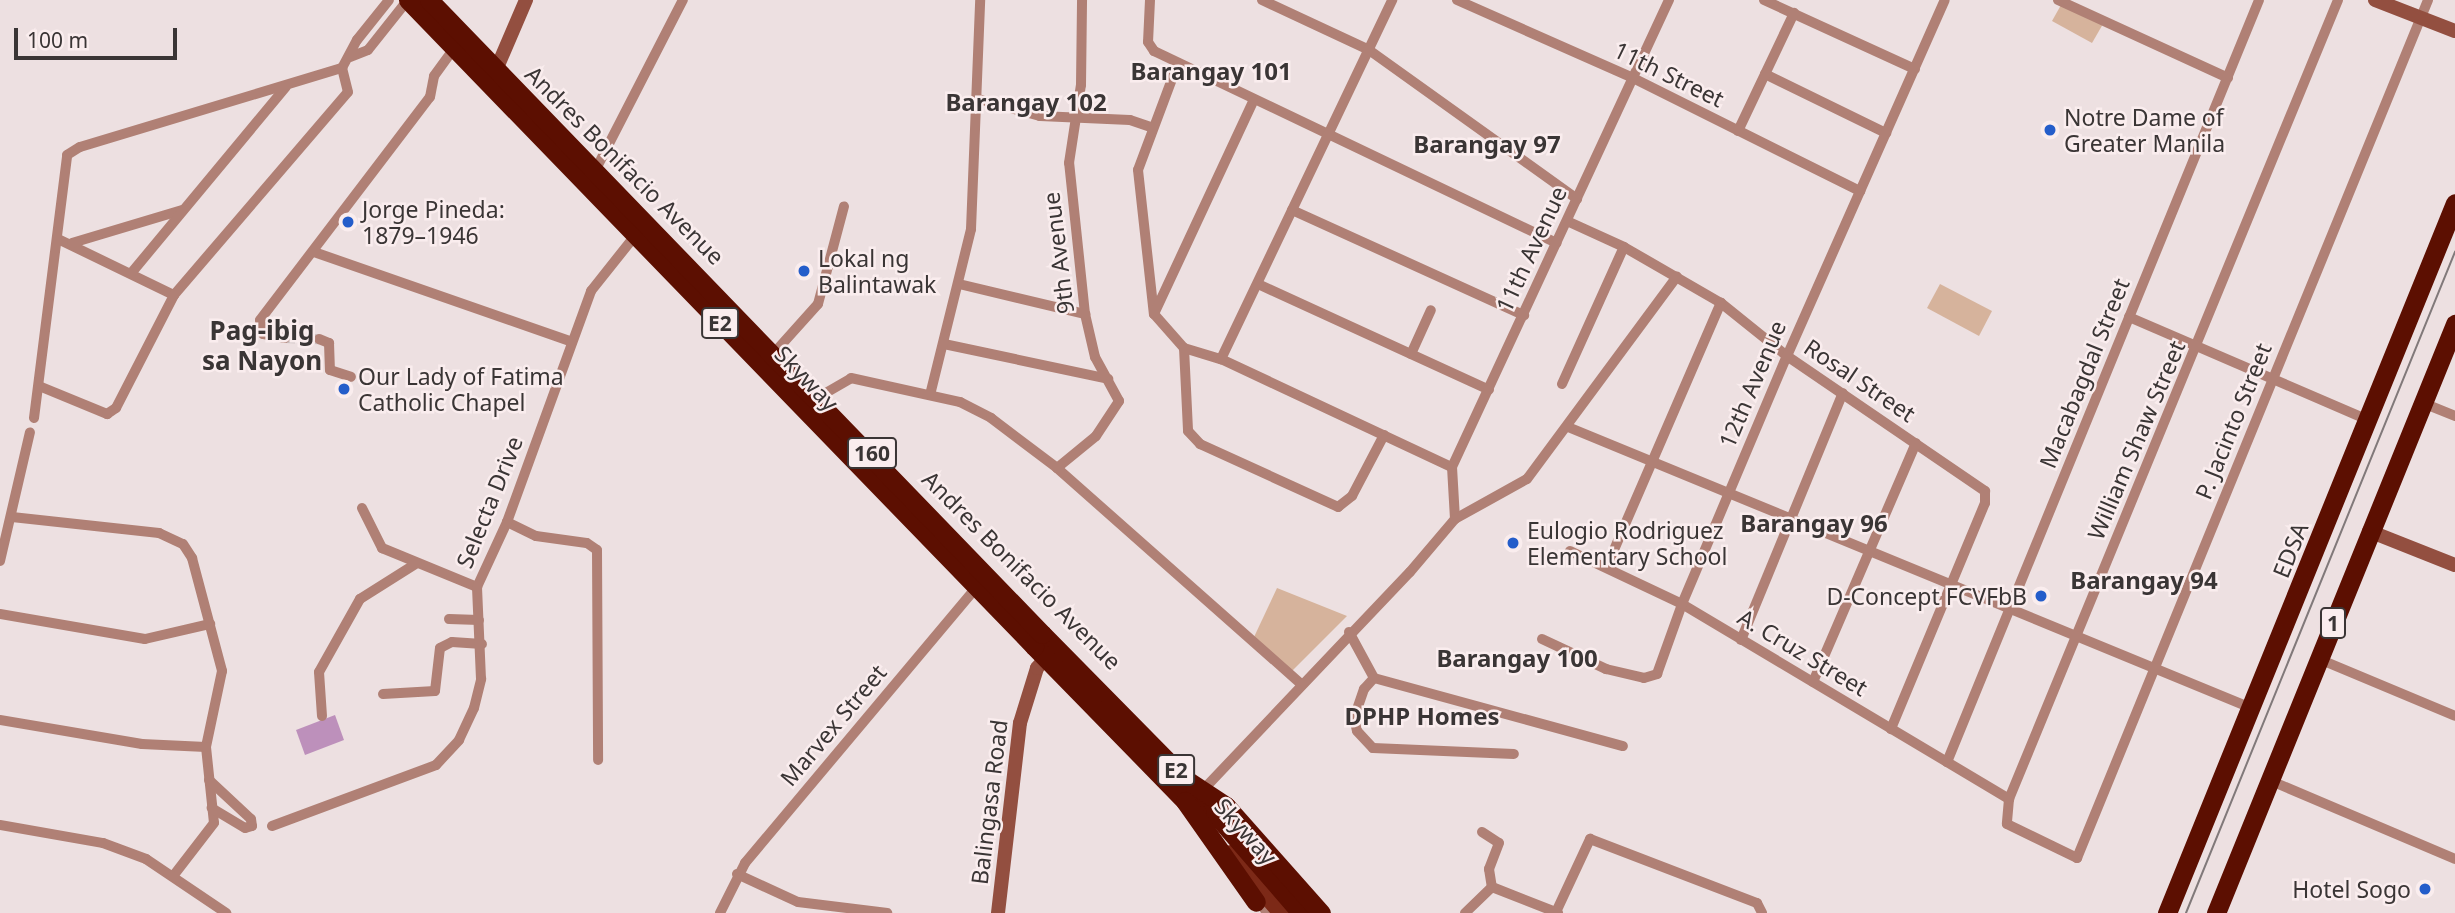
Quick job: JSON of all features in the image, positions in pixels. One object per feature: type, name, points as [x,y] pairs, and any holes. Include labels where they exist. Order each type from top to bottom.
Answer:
[{"type":"highway","name":"Skyway","points":[[430,0],[1185,779],[1303,913]]},
{"type":"highway","name":"Skyway","points":[[399,1],[1193,796],[1284,913]]},
{"type":"highway","name":"EDSA","points":[[2167,913],[2455,203]]},
{"type":"highway","points":[[2453,329],[2455,310]]},
{"type":"highway","name":"1","points":[[2219,912],[2269,780],[2453,329]]},
{"type":"highway","points":[[1185,779],[1226,806],[1321,913]]},
{"type":"highway","points":[[1193,796],[1266,913]]},
{"type":"main road","name":"Andres Bonifacio Avenue","points":[[430,0],[648,220],[817,398],[989,572],[1303,913]]},
{"type":"main road","name":"Andres Bonifacio Avenue","points":[[399,1],[976,589],[1234,856],[1284,913]]},
{"type":"street","points":[[486,91],[526,0]]},
{"type":"street","points":[[596,169],[683,0]]},
{"type":"street","points":[[930,395],[960,284],[971,229],[980,0]]},
{"type":"street","name":"9th Avenue","points":[[1057,468],[1111,419],[1119,401],[1095,357],[1085,314],[1069,163],[1073,118],[1080,85],[1082,0]]},
{"type":"street","points":[[1150,0],[1148,42],[1154,51],[1253,102],[1557,243]]},
{"type":"street","points":[[1262,0],[1369,50],[1577,199]]},
{"type":"street","points":[[1221,359],[1392,0]]},
{"type":"street","name":"11th Street","points":[[1457,0],[1633,78],[1860,191]]},
{"type":"street","name":"11th Avenue","points":[[1455,519],[1452,467],[1669,0]]},
{"type":"street","points":[[1765,0],[1914,69]]},
{"type":"street","name":"12th Avenue","points":[[1542,639],[1606,669],[1652,677],[1659,670],[1682,604],[1787,356],[1945,0]]},
{"type":"street","points":[[2058,0],[2228,78]]},
{"type":"street","name":"Macabagdal Street","points":[[1947,762],[2259,0]]},
{"type":"street","name":"William Shaw Street","points":[[2009,799],[2197,348],[2337,0]]},
{"type":"street","points":[[2375,0],[2455,32]]},
{"type":"street","name":"P. Jacinto Street","points":[[2009,799],[2007,824],[2077,858],[2428,0]]},
{"type":"street","points":[[34,418],[67,155],[80,147],[342,68],[350,57],[368,50],[399,1]]},
{"type":"street","points":[[1738,131],[1794,13]]},
{"type":"street","points":[[285,338],[266,336],[259,323],[430,97],[434,76],[450,54]]},
{"type":"street","points":[[1178,63],[1150,127],[1138,170],[1154,314],[1184,348],[1221,359],[1452,467]]},
{"type":"street","points":[[39,386],[107,414],[116,408],[174,295],[348,92],[342,68]]},
{"type":"street","points":[[1765,74],[1886,133]]},
{"type":"street","points":[[133,271],[286,87]]},
{"type":"street","points":[[978,99],[1040,116],[1130,120],[1150,127]]},
{"type":"street","points":[[1154,314],[1253,102]]},
{"type":"street","points":[[774,353],[818,304],[844,206]]},
{"type":"street","points":[[72,243],[182,210]]},
{"type":"street","points":[[1292,210],[1524,315]]},
{"type":"street","name":"Selecta Drive","points":[[272,826],[436,765],[459,740],[474,708],[481,679],[482,644],[477,587],[507,522],[594,286],[648,220]]},
{"type":"street","name":"Rosal Street","points":[[1567,221],[1624,247],[1721,303],[1787,356],[1985,491],[1951,583]]},
{"type":"street","points":[[58,239],[133,271],[174,295]]},
{"type":"street","points":[[1562,384],[1624,247]]},
{"type":"street","points":[[314,252],[572,342]]},
{"type":"street","points":[[1193,796],[1410,572],[1455,519],[1527,479],[1677,276]]},
{"type":"street","points":[[960,284],[1085,314]]},
{"type":"street","points":[[1258,284],[1489,390]]},
{"type":"street","points":[[1607,566],[1721,303]]},
{"type":"street","points":[[1411,354],[1431,310]]},
{"type":"street","points":[[2129,317],[2272,381],[2368,420]]},
{"type":"street","points":[[319,339],[329,343],[330,370],[351,377]]},
{"type":"street","points":[[944,344],[1108,379]]},
{"type":"street","points":[[1184,348],[1185,417],[1193,438],[1332,506],[1348,502],[1384,435]]},
{"type":"street","points":[[817,398],[850,378],[960,402],[991,418],[1057,468],[1300,683]]},
{"type":"street","points":[[1741,640],[1794,519],[1843,393]]},
{"type":"street","points":[[2423,403],[2455,416]]},
{"type":"street","points":[[1568,427],[2156,666],[2251,708]]},
{"type":"street","points":[[0,561],[30,432]]},
{"type":"street","points":[[1813,682],[1916,443]]},
{"type":"street","points":[[362,508],[380,546],[477,587]]},
{"type":"street","points":[[12,517],[173,538],[192,558],[222,671],[206,747],[214,823],[174,875]]},
{"type":"street","points":[[507,522],[536,536],[593,546],[598,557],[598,760]]},
{"type":"street","points":[[2369,531],[2455,565]]},
{"type":"street","name":"A. Cruz Street","points":[[1570,551],[1607,566],[1682,604],[2009,799]]},
{"type":"street","points":[[322,716],[319,671],[360,599],[417,563]]},
{"type":"street","name":"Marvex Street","points":[[720,913],[737,874],[989,572]]},
{"type":"street","points":[[1891,729],[1951,583]]},
{"type":"street","points":[[0,614],[145,639],[210,624]]},
{"type":"street","points":[[449,619],[479,621]]},
{"type":"street","points":[[1349,632],[1374,678],[1623,746]]},
{"type":"street","points":[[383,694],[435,691],[440,648],[452,642],[482,644]]},
{"type":"street","points":[[2319,659],[2455,716]]},
{"type":"street","name":"Balingasa Road","points":[[998,913],[1020,723],[1037,668],[1044,660]]},
{"type":"street","points":[[1374,678],[1364,689],[1354,718],[1357,731],[1373,748],[1514,754]]},
{"type":"street","points":[[0,720],[142,744],[206,747]]},
{"type":"street","points":[[209,780],[251,819],[252,826],[245,828],[212,808]]},
{"type":"street","points":[[2269,780],[2455,859]]},
{"type":"street","points":[[0,825],[103,843],[146,859],[174,875],[226,913]]},
{"type":"street","points":[[1482,832],[1499,843],[1490,865],[1492,887]]},
{"type":"street","points":[[1492,887],[1557,913],[1590,839],[1756,903],[1762,913]]},
{"type":"street","name":"Andres Bonifacio Avenue","points":[[1234,856],[1266,913]]},
{"type":"street","points":[[737,874],[798,902],[887,913]]},
{"type":"street","points":[[1465,913],[1492,887]]},
{"type":"shaded area","points":[[2061,5],[2103,24],[2092,43],[2052,21]]},
{"type":"shaded area","points":[[1940,284],[1992,311],[1979,336],[1927,308]]},
{"type":"shaded area","points":[[1277,588],[1347,616],[1292,671],[1254,637]]},
{"type":"shaded area","points":[[335,715],[344,740],[305,755],[296,730]]},
{"type":"tunnel","points":[[285,338],[319,339]]},
{"type":"tram line","points":[[2186,913],[2455,252]]},
{"type":"place","name":"Notre Dame of Greater Manila","points":[[2050,130]]},
{"type":"place","name":"Jorge Pineda: 1879–1946","points":[[348,222]]},
{"type":"place","name":"Lokal ng Balintawak","points":[[804,271]]},
{"type":"place","name":"Our Lady of Fatima Catholic Chapel","points":[[344,389]]},
{"type":"place","name":"Eulogio Rodriguez Elementary School","points":[[1513,543]]},
{"type":"place","name":"D-Concept FCVFbB","points":[[2041,596]]},
{"type":"place","name":"Hotel Sogo","points":[[2425,889]]},
{"type":"district","name":"Barangay 101","points":[[1211,71]]},
{"type":"district","name":"Barangay 102","points":[[1026,102]]},
{"type":"district","name":"Barangay 97","points":[[1487,144]]},
{"type":"district","name":"Pag-ibig sa Nayon","points":[[262,346]]},
{"type":"district","name":"Barangay 96","points":[[1814,523]]},
{"type":"district","name":"Barangay 94","points":[[2144,580]]},
{"type":"district","name":"Barangay 100","points":[[1517,658]]},
{"type":"district","name":"DPHP Homes","points":[[1422,716]]}]
